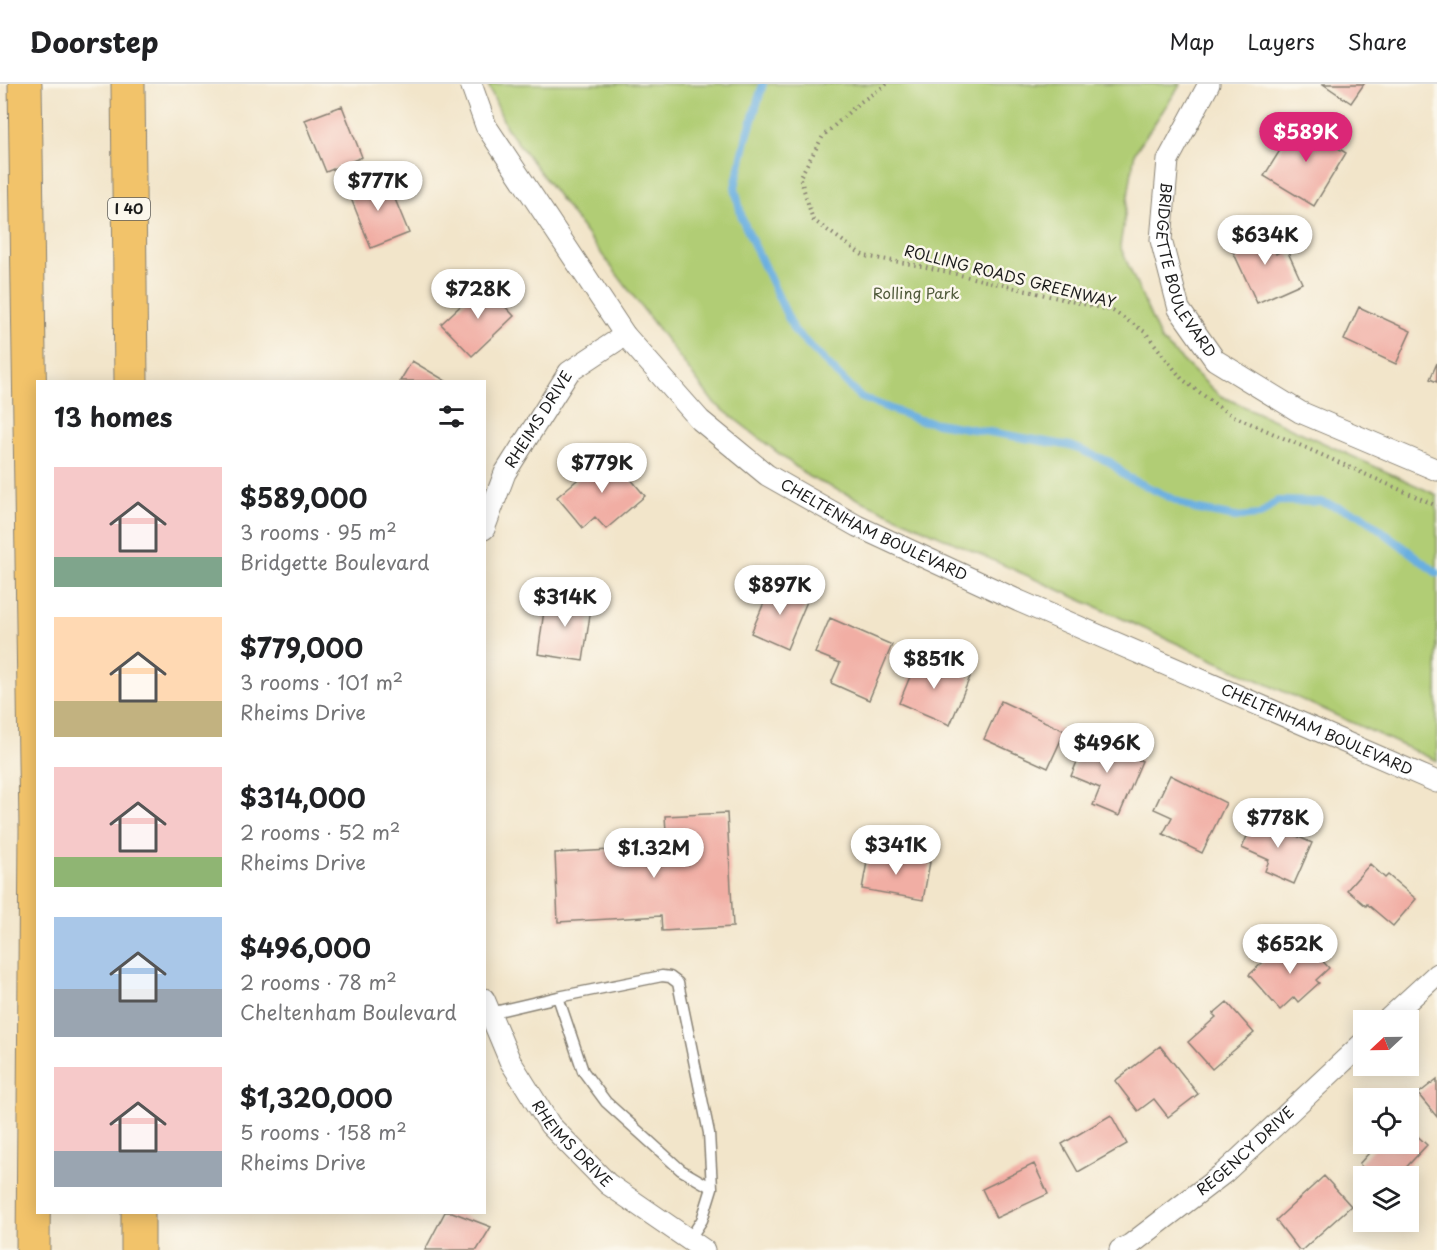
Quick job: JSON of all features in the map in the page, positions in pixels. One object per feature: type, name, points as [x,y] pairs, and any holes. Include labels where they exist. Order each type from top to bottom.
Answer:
[{"type":"highway","points":[[25,84],[36,829],[33,1250]]},
{"type":"highway","name":"I 40","points":[[128,84],[131,380]]},
{"type":"highway","points":[[138,1214],[138,1250]]},
{"type":"street","name":"CHELTENHAM BOULEVARD","points":[[471,84],[486,126],[625,335],[700,420],[767,475],[857,526],[1019,600],[1437,782]]},
{"type":"street","name":"BRIDGETTE BOULEVARD","points":[[1209,84],[1168,160],[1161,240],[1179,309],[1215,360],[1300,412],[1437,470]]},
{"type":"street","name":"RHEIMS DRIVE","points":[[486,524],[505,473],[569,372],[625,335]]},
{"type":"street","points":[[1398,1010],[1437,974]]},
{"type":"street","name":"RHEIMS DRIVE","points":[[488,1006],[510,1061],[550,1125],[608,1184],[696,1245]]},
{"type":"street","name":"REGENCY DRIVE","points":[[1120,1250],[1130,1245],[1224,1173],[1353,1052]]},
{"type":"lane","points":[[488,1006],[558,997],[662,976],[670,977],[678,983],[709,1133],[712,1188],[696,1245]]},
{"type":"lane","points":[[558,997],[583,1071],[606,1102],[681,1170],[712,1188]]},
{"type":"path","name":"ROLLING ROADS GREENWAY","points":[[887,84],[859,102],[823,136],[800,177],[813,220],[864,256],[922,266],[1113,311],[1145,332],[1182,379],[1227,413],[1437,506]]},
{"type":"green space","name":"Rolling Park","points":[[488,84],[1181,84],[1135,152],[1120,246],[1161,340],[1219,395],[1437,495],[1437,761],[809,477],[713,402],[506,127]]},
{"type":"building","points":[[1323,84],[1364,84],[1351,103]]},
{"type":"building","points":[[342,106],[362,157],[326,172],[305,120]]},
{"type":"building","points":[[1300,118],[1332,138],[1330,143],[1346,153],[1314,206],[1264,176]]},
{"type":"building","points":[[385,175],[409,233],[371,248],[348,191]]},
{"type":"building","points":[[1264,227],[1276,254],[1286,248],[1302,283],[1257,303],[1229,243]]},
{"type":"building","points":[[484,284],[514,316],[472,356],[441,324]]},
{"type":"building","points":[[1359,307],[1411,331],[1396,364],[1344,340]]},
{"type":"building","points":[[412,361],[444,380],[401,380]]},
{"type":"building","points":[[1437,363],[1437,382],[1430,379]]},
{"type":"building","points":[[609,453],[645,496],[606,529],[595,517],[583,528],[557,497]]},
{"type":"building","points":[[772,584],[808,599],[787,649],[751,633]]},
{"type":"building","points":[[546,596],[592,602],[583,661],[538,654]]},
{"type":"building","points":[[830,618],[892,645],[869,700],[831,683],[840,663],[815,653]]},
{"type":"building","points":[[919,655],[970,677],[950,725],[899,703]]},
{"type":"building","points":[[1001,701],[1065,731],[1048,768],[984,739]]},
{"type":"building","points":[[1087,738],[1142,761],[1119,816],[1093,805],[1100,788],[1071,776]]},
{"type":"building","points":[[1170,775],[1226,803],[1202,853],[1163,834],[1172,817],[1154,809]]},
{"type":"building","points":[[727,813],[733,927],[662,931],[661,916],[558,922],[555,853],[667,847],[665,816]]},
{"type":"building","points":[[1255,817],[1312,843],[1294,884],[1265,871],[1269,860],[1242,848]]},
{"type":"building","points":[[869,851],[930,862],[923,900],[862,889]]},
{"type":"building","points":[[1370,864],[1385,878],[1388,875],[1416,899],[1393,926],[1347,890]]},
{"type":"building","points":[[1304,941],[1329,968],[1316,980],[1319,983],[1298,1002],[1294,997],[1280,1010],[1249,975],[1275,951],[1283,961]]},
{"type":"building","points":[[1227,1002],[1254,1033],[1212,1069],[1188,1042],[1216,1017],[1213,1014]]},
{"type":"building","points":[[1160,1046],[1198,1094],[1168,1117],[1154,1099],[1138,1111],[1115,1081]]},
{"type":"building","points":[[1437,1079],[1437,1117],[1419,1095]]},
{"type":"building","points":[[1111,1115],[1127,1144],[1078,1172],[1062,1144]]},
{"type":"building","points":[[1419,1137],[1427,1145],[1419,1154]]},
{"type":"building","points":[[1368,1154],[1419,1154],[1407,1166],[1361,1166],[1359,1164]]},
{"type":"building","points":[[1034,1164],[1048,1194],[996,1218],[982,1189]]},
{"type":"building","points":[[1324,1176],[1351,1206],[1302,1250],[1299,1250],[1276,1220]]},
{"type":"building","points":[[444,1214],[457,1214],[491,1227],[477,1250],[425,1250]]},
{"type":"waterway","points":[[763,84],[735,187],[742,219],[794,330],[860,397],[919,420],[1071,446],[1110,462],[1127,477],[1194,509],[1235,517],[1260,515],[1277,501],[1321,502],[1360,514],[1437,573]]}]
